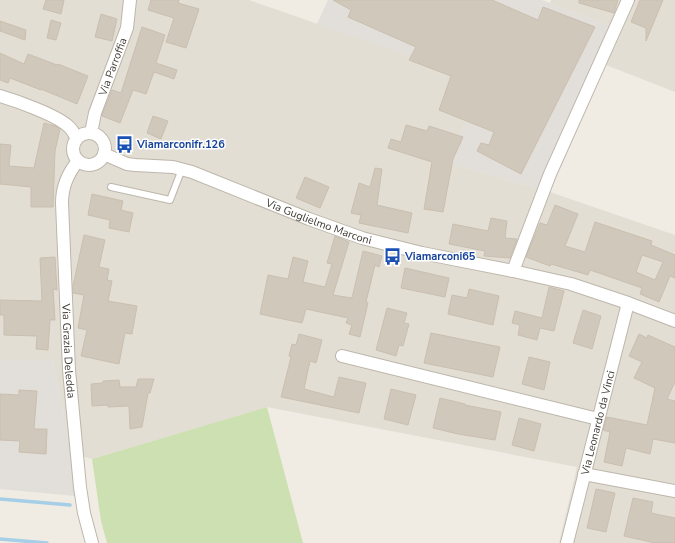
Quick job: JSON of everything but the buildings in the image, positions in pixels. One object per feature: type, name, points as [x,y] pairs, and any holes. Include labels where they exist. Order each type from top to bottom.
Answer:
[{"type":"street","name":"Via Parroffia","points":[[91,133],[95,113],[127,28],[130,0]]},
{"type":"street","points":[[513,271],[550,174],[628,0]]},
{"type":"street","points":[[0,96],[67,124],[73,130],[77,138]]},
{"type":"street","points":[[91,133],[96,135],[104,143],[104,154],[101,159],[91,164],[86,164],[78,161],[73,151],[74,143],[81,135],[91,133]]},
{"type":"street","name":"Via Guglielmo Marconi","points":[[104,154],[135,166],[173,167],[182,169],[309,219],[362,238],[422,253],[571,284],[628,303],[675,321]]},
{"type":"street","name":"Via Grazia Deledda","points":[[78,161],[71,169],[65,181],[62,192],[68,370],[80,487],[84,513],[92,543]]},
{"type":"street","name":"Via Leonardo da Vinci","points":[[567,543],[628,303]]},
{"type":"street","points":[[342,356],[598,419]]},
{"type":"street","points":[[584,474],[675,491]]},
{"type":"lane","points":[[111,187],[170,200],[182,169]]},
{"type":"shaded area","points":[[0,0],[249,0],[484,82],[448,163],[550,192],[675,235],[675,543],[559,543],[577,467],[267,407],[92,459],[71,453],[53,360],[0,360]]},
{"type":"shaded area","points":[[328,0],[542,0],[617,28],[606,65],[550,192],[448,163],[483,82],[317,24]]},
{"type":"shaded area","points":[[551,0],[675,0],[675,92],[606,65],[617,28],[550,3]]},
{"type":"shaded area","points":[[0,360],[53,360],[71,453],[75,496],[0,489]]},
{"type":"green space","points":[[267,407],[303,543],[107,543],[101,521],[92,459]]},
{"type":"waterway","points":[[0,499],[70,505]]},
{"type":"waterway","points":[[0,539],[47,543]]},
{"type":"place","name":"Viamarconifr.126","points":[[124,144]]},
{"type":"place","name":"Viamarconi65","points":[[392,256]]}]
